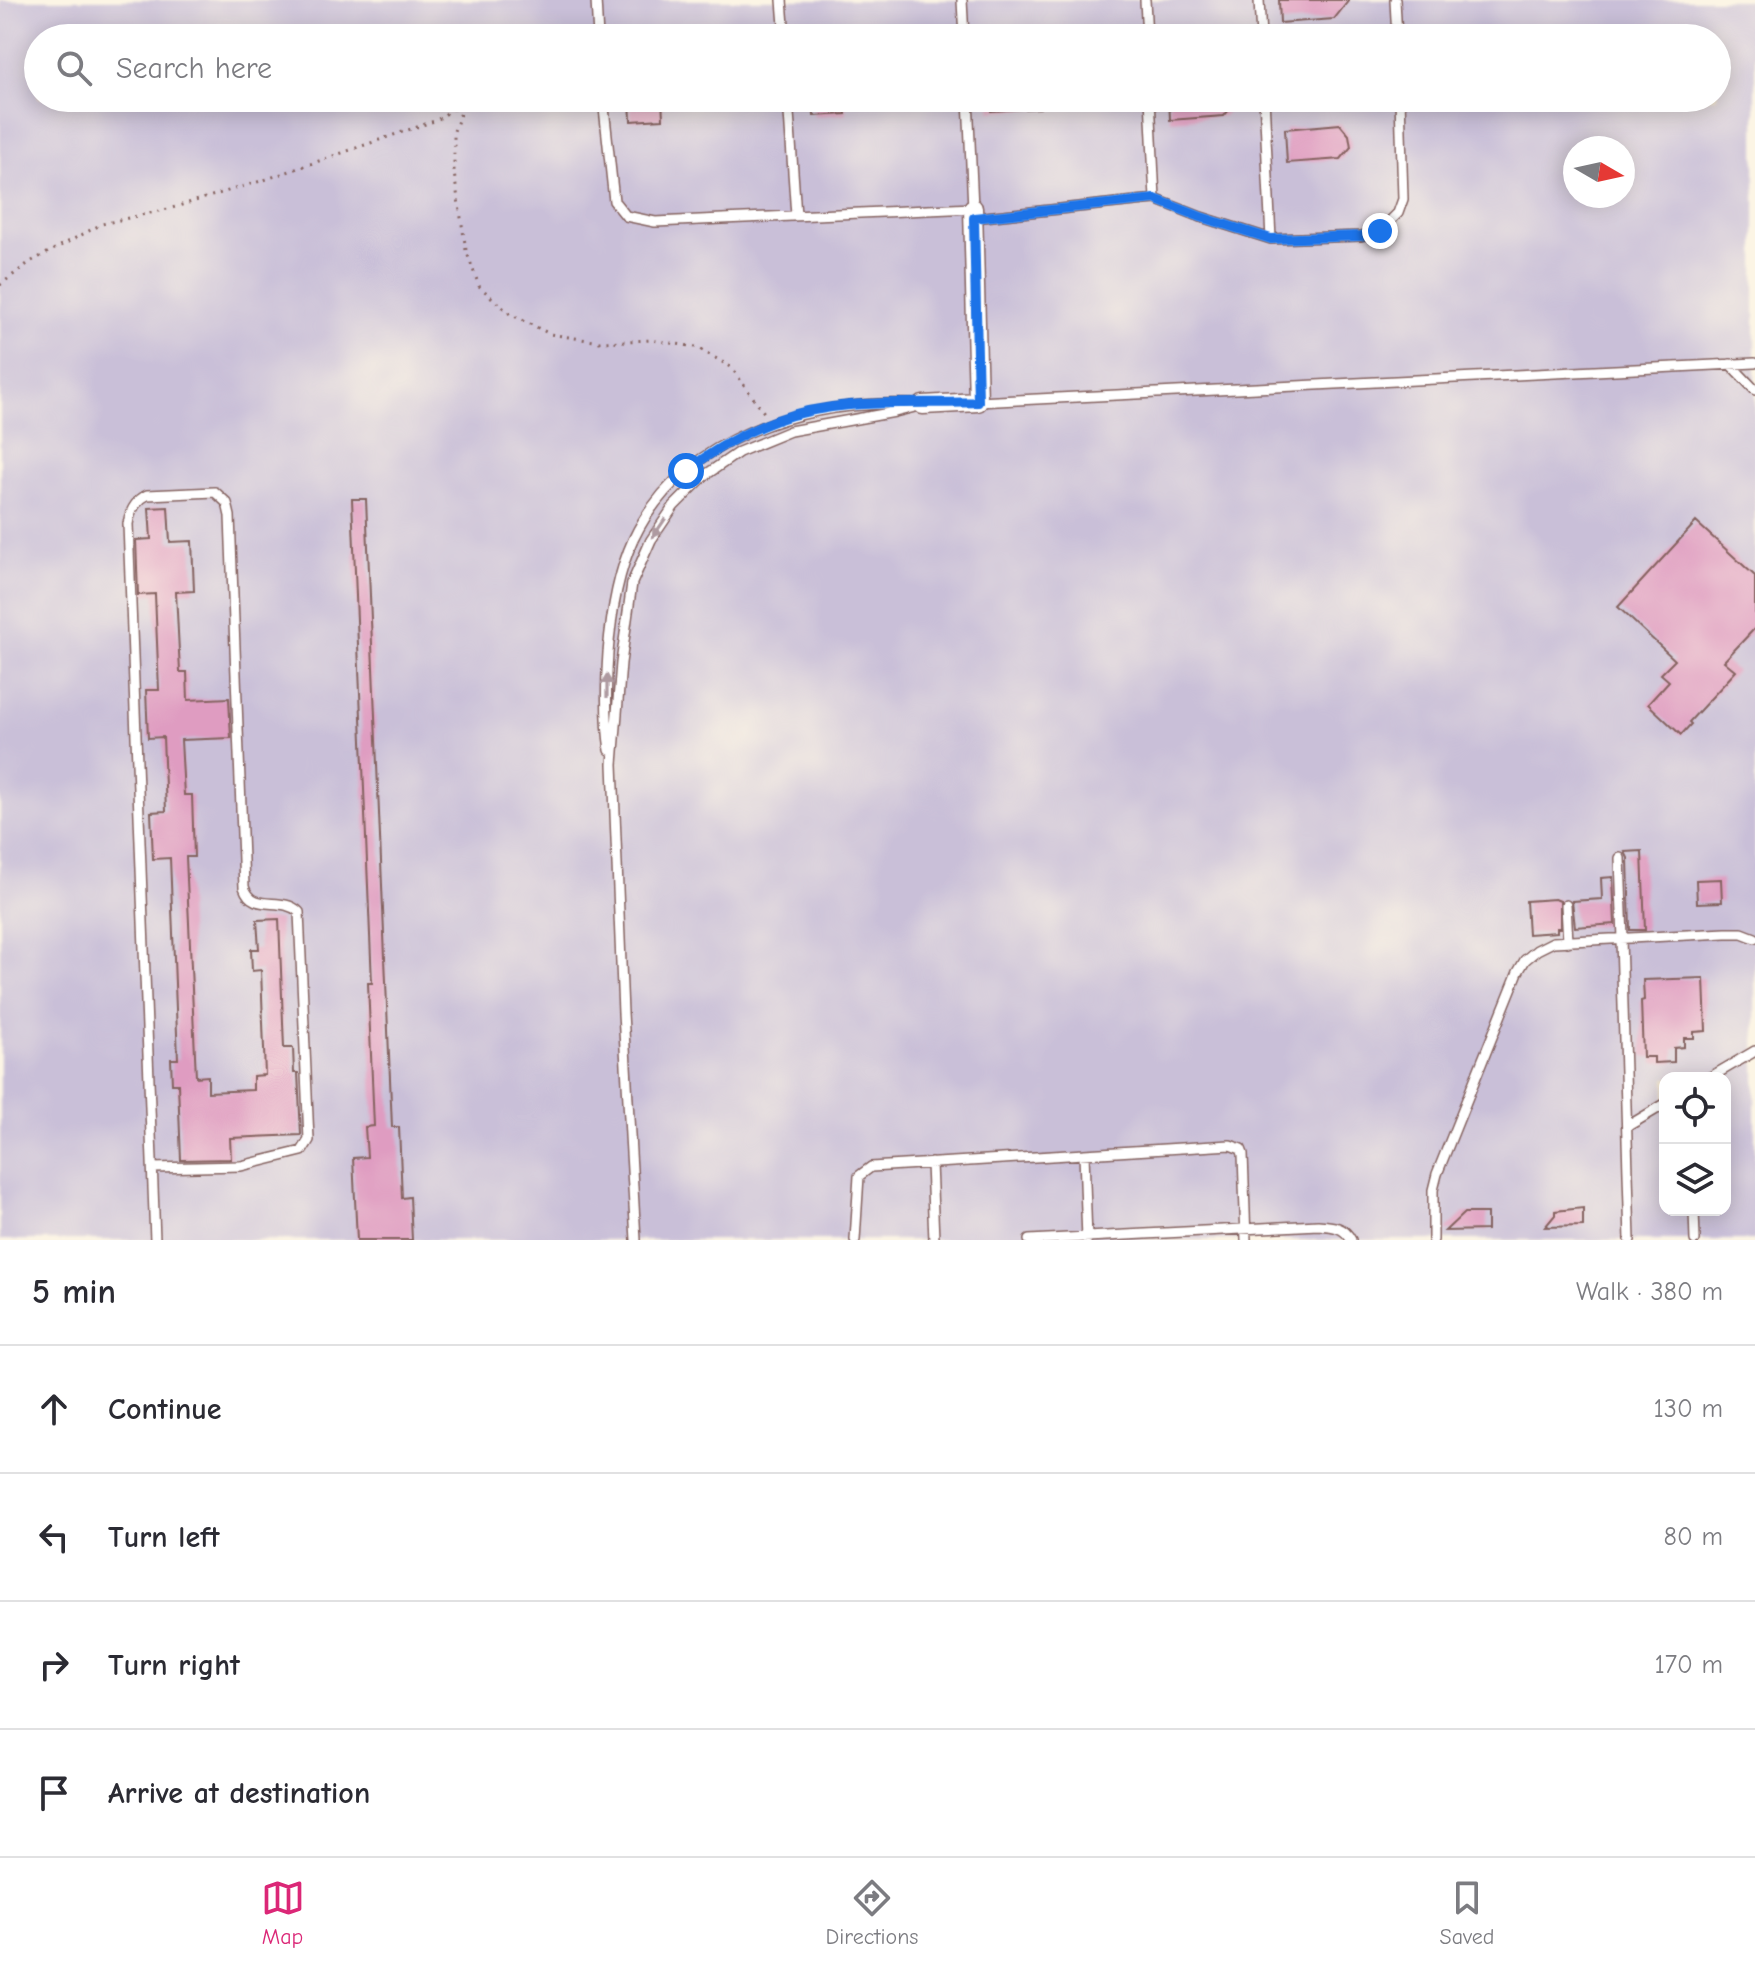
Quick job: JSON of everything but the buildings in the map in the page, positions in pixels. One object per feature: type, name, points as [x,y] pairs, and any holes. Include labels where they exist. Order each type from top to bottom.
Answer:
[{"type":"street","points":[[923,405],[978,402],[973,213]]},
{"type":"lane","points":[[596,0],[597,24]]},
{"type":"lane","points":[[782,0],[784,24]]},
{"type":"lane","points":[[962,0],[963,24]]},
{"type":"lane","points":[[1145,0],[1146,24]]},
{"type":"lane","points":[[1259,0],[1260,24]]},
{"type":"lane","points":[[1395,0],[1396,24]]},
{"type":"lane","points":[[604,112],[614,201],[626,216],[655,222],[973,213],[1155,199],[1271,239],[1361,236],[1380,231],[1391,222],[1403,199],[1400,112]]},
{"type":"lane","points":[[789,112],[796,216]]},
{"type":"lane","points":[[969,112],[973,213]]},
{"type":"lane","points":[[1151,112],[1155,199]]},
{"type":"lane","points":[[1265,112],[1271,239]]},
{"type":"lane","points":[[978,402],[1755,363]]},
{"type":"lane","points":[[1730,364],[1755,390]]},
{"type":"lane","points":[[636,1240],[613,764],[607,713],[609,638],[620,579],[634,537],[656,505],[686,471],[723,446],[770,423],[804,412],[834,408],[923,405]]},
{"type":"lane","points":[[613,764],[621,663],[632,583],[651,540],[674,506],[704,476],[760,442],[790,431],[923,405]]},
{"type":"lane","points":[[153,1168],[241,1166],[302,1151],[309,1140],[299,912],[284,903],[257,903],[247,896],[244,887],[230,516],[227,503],[215,492],[147,495],[139,499],[133,508],[128,524],[155,1240]]},
{"type":"lane","points":[[1620,858],[1630,1240]]},
{"type":"lane","points":[[1566,905],[1568,942]]},
{"type":"lane","points":[[1433,1240],[1433,1190],[1437,1174],[1510,990],[1525,960],[1553,942],[1726,933],[1742,933],[1755,938]]},
{"type":"lane","points":[[1719,1072],[1755,1051]]},
{"type":"lane","points":[[1628,1126],[1659,1108]]},
{"type":"lane","points":[[855,1240],[859,1176],[864,1170],[879,1166],[1236,1146],[1243,1154],[1246,1240]]},
{"type":"lane","points":[[1084,1154],[1087,1239]]},
{"type":"lane","points":[[931,1163],[934,1240]]},
{"type":"lane","points":[[1694,1216],[1695,1240]]},
{"type":"lane","points":[[1029,1240],[1328,1225],[1338,1227],[1351,1240]]},
{"type":"path","points":[[0,285],[30,262],[102,224],[172,208],[264,180],[437,120],[448,112]]},
{"type":"path","points":[[461,112],[454,131],[454,173],[466,250],[479,286],[510,314],[550,334],[600,342],[652,340],[696,347],[731,367],[770,423]]},
{"type":"shaded area","points":[[0,0],[1755,0],[1755,1240],[0,1240]]},
{"type":"route","points":[[686,471],[748,432],[804,412],[882,404],[978,402],[974,218],[1155,199],[1271,239],[1361,236],[1380,231]]}]
